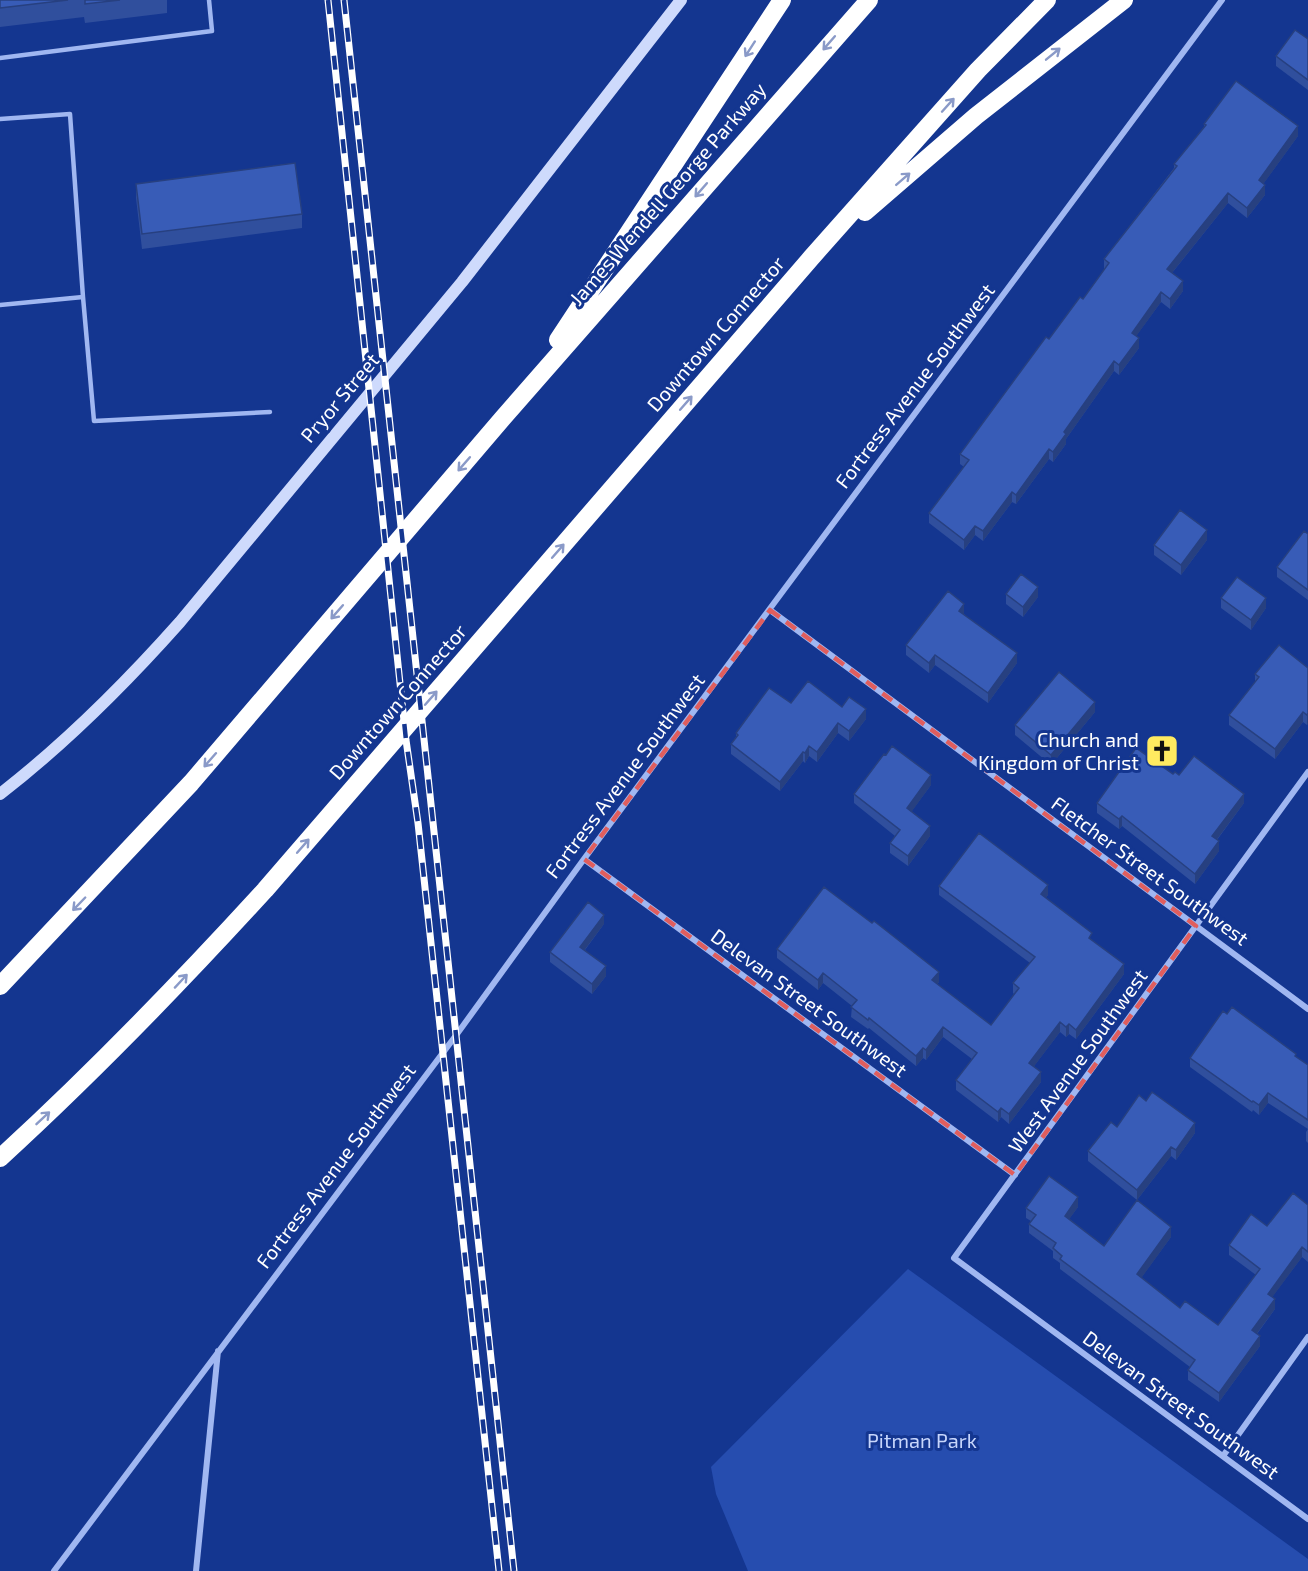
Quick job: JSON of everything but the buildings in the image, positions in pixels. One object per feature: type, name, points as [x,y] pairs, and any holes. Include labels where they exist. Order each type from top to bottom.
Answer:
[{"type":"highway","points":[[0,986],[191,783],[501,419],[565,330],[782,0]]},
{"type":"highway","name":"James Wendell George Parkway","points":[[501,419],[869,0]]},
{"type":"highway","points":[[811,258],[978,70],[1047,0]]},
{"type":"highway","points":[[811,258],[976,116],[1124,0]]},
{"type":"highway","name":"Downtown Connector","points":[[0,1158],[178,984],[265,890],[811,258]]},
{"type":"main road","name":"Pryor Street","points":[[0,794],[84,723],[131,677],[180,622],[462,282],[681,0]]},
{"type":"street","name":"Fortress Avenue Southwest","points":[[54,1571],[457,1034],[584,859],[1222,0]]},
{"type":"street","name":"Fletcher Street Southwest","points":[[770,610],[1308,1009]]},
{"type":"street","name":"West Avenue Southwest","points":[[1064,1339],[954,1258],[1308,772]]},
{"type":"street","name":"Delevan Street Southwest","points":[[584,859],[1015,1175]]},
{"type":"street","points":[[1223,1456],[1308,1337]]},
{"type":"street","name":"Delevan Street Southwest","points":[[1064,1339],[1308,1519]]},
{"type":"street","points":[[196,1571],[218,1350]]},
{"type":"lane","points":[[0,58],[212,31],[209,0]]},
{"type":"lane","points":[[0,119],[70,114],[94,421],[270,412]]},
{"type":"lane","points":[[0,305],[83,297]]},
{"type":"highlighted area","points":[[770,610],[1196,926],[1015,1175],[584,859]]},
{"type":"green space","name":"Pitman Park","points":[[908,1269],[1308,1559],[1308,1571],[748,1571],[716,1494],[711,1467]]},
{"type":"railway","points":[[328,0],[406,740],[418,823],[499,1571]]},
{"type":"railway","points":[[344,0],[514,1571]]},
{"type":"place","name":"Church and Kingdom of Christ","points":[[1162,751]]}]
